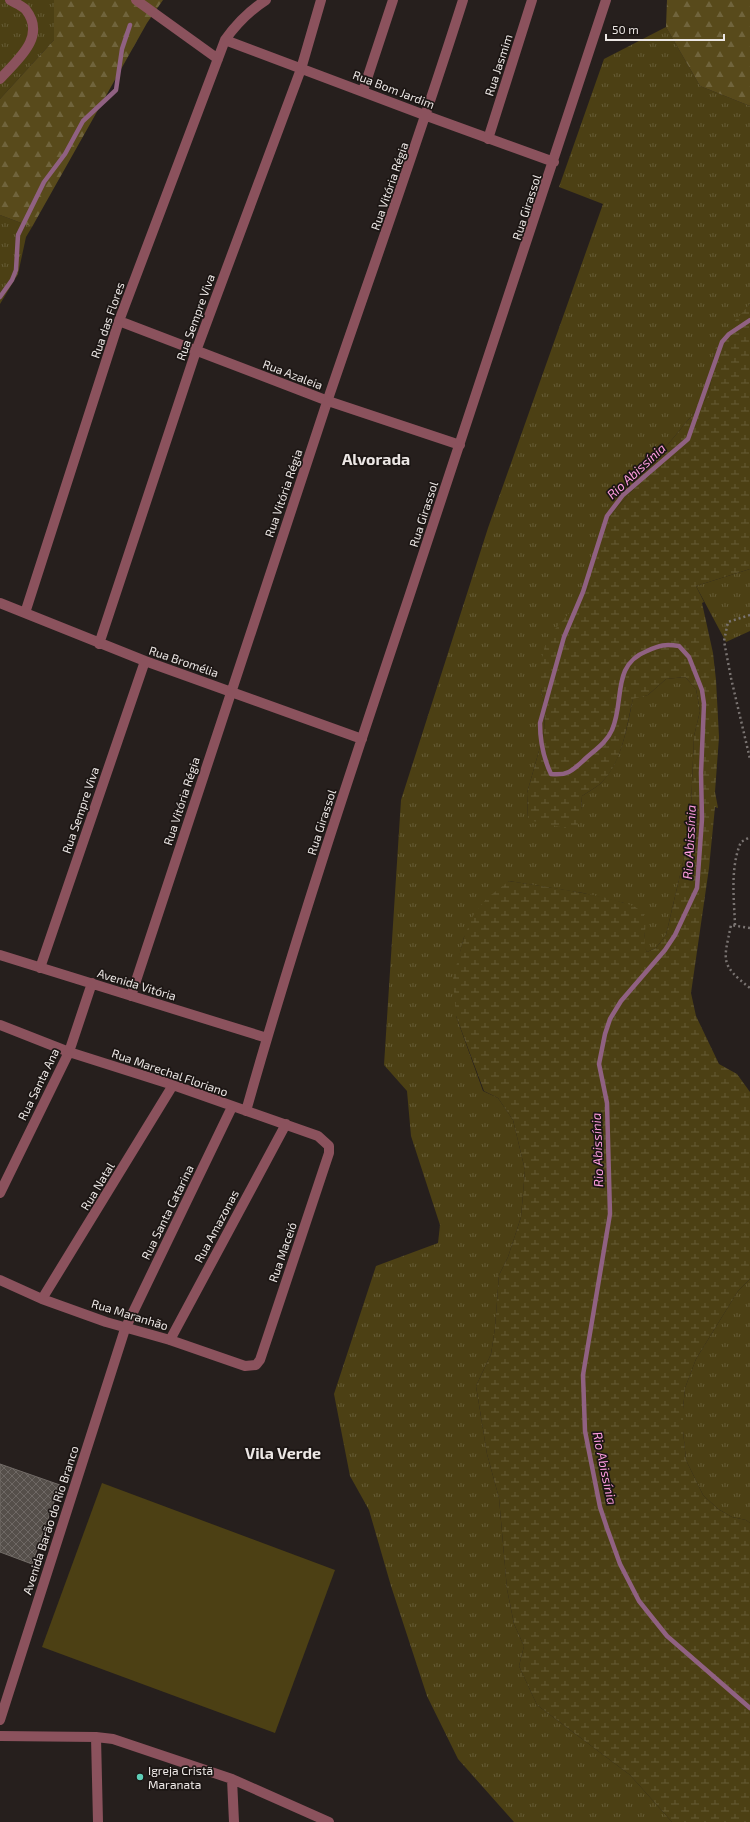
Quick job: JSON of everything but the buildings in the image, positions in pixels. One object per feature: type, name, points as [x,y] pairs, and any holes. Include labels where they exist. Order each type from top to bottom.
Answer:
[{"type":"street","points":[[0,79],[29,48],[33,35],[32,22],[26,9],[10,0]]},
{"type":"street","points":[[136,0],[218,59]]},
{"type":"street","name":"Rua das Flores","points":[[25,613],[119,321],[225,40],[234,26],[249,11],[266,0]]},
{"type":"street","name":"Rua Sempre Viva","points":[[99,644],[196,351],[301,69],[321,0]]},
{"type":"street","points":[[363,90],[393,0]]},
{"type":"street","name":"Rua Vitória Régia","points":[[131,996],[230,691],[328,401],[427,116],[463,0]]},
{"type":"street","name":"Rua Jasmim","points":[[488,138],[532,0]]},
{"type":"street","name":"Rua Girassol","points":[[246,1112],[267,1038],[362,739],[554,162],[606,0]]},
{"type":"street","name":"Rua Bom Jardim","points":[[225,40],[554,162]]},
{"type":"street","name":"Rua Azaleia","points":[[119,321],[328,401],[460,445]]},
{"type":"street","name":"Rua Bromélia","points":[[0,603],[145,662],[362,739]]},
{"type":"street","name":"Rua Sempre Viva","points":[[40,968],[145,662]]},
{"type":"street","name":"Avenida Vitória","points":[[0,955],[267,1038]]},
{"type":"street","name":"Rua Santa Ana","points":[[0,1193],[69,1052],[92,983]]},
{"type":"street","name":"Rua Marechal Floriano","points":[[0,1025],[69,1052],[246,1112],[286,1124],[318,1136],[328,1146]]},
{"type":"street","name":"Rua Natal","points":[[42,1299],[173,1086]]},
{"type":"street","name":"Rua Santa Catarina","points":[[125,1329],[232,1107]]},
{"type":"street","name":"Rua Amazonas","points":[[170,1340],[286,1124]]},
{"type":"street","name":"Rua Maceió","points":[[256,1365],[260,1360],[327,1160],[329,1153],[328,1146]]},
{"type":"street","name":"Rua Maranhão","points":[[0,1280],[42,1299],[125,1329],[170,1340],[245,1366],[256,1365]]},
{"type":"street","name":"Avenida Barão do Rio Branco","points":[[0,1720],[125,1329]]},
{"type":"street","points":[[0,1736],[96,1737],[113,1740],[232,1779],[329,1822]]},
{"type":"street","points":[[96,1737],[98,1822]]},
{"type":"street","points":[[232,1779],[234,1822]]},
{"type":"path","points":[[750,615],[728,622],[724,641],[750,759]]},
{"type":"path","points":[[735,925],[735,854],[740,842],[750,837]]},
{"type":"path","points":[[750,928],[731,924],[725,959],[733,975],[750,988]]},
{"type":"green space","points":[[0,0],[54,0],[54,40],[0,99]]},
{"type":"green space","points":[[54,0],[163,0],[147,23],[32,227],[0,215],[0,99],[54,40]]},
{"type":"green space","points":[[667,0],[750,0],[750,106],[700,86],[666,27]]},
{"type":"green space","points":[[666,27],[700,86],[750,106],[750,304],[714,351],[713,372],[708,396],[660,454],[644,478],[610,515],[588,588],[581,600],[541,688],[545,708],[544,733],[527,793],[528,820],[581,810],[582,796],[600,784],[614,766],[626,732],[633,698],[648,695],[666,679],[685,677],[696,689],[700,711],[694,736],[690,832],[666,935],[656,948],[647,952],[643,945],[645,932],[624,903],[583,893],[509,881],[464,937],[460,953],[456,1016],[483,1091],[498,1098],[513,1120],[525,1170],[521,1217],[508,1257],[499,1275],[495,1328],[491,1354],[476,1386],[487,1454],[499,1498],[507,1589],[514,1624],[524,1646],[519,1666],[537,1705],[630,1775],[672,1822],[514,1822],[458,1759],[427,1696],[391,1586],[369,1510],[350,1476],[334,1394],[376,1266],[438,1243],[440,1225],[411,1136],[407,1091],[384,1065],[401,800],[488,528],[603,204],[559,187],[604,59]]},
{"type":"green space","points":[[0,215],[32,227],[26,237],[18,274],[0,304]]},
{"type":"green space","points":[[750,304],[750,569],[696,586],[704,602],[702,603],[713,653],[719,737],[715,792],[718,808],[715,807],[709,868],[691,993],[696,1016],[719,1064],[737,1074],[750,1092],[750,1279],[738,1291],[696,1359],[685,1388],[683,1431],[686,1460],[703,1495],[718,1509],[732,1517],[746,1520],[750,1523],[750,1822],[672,1822],[630,1775],[537,1705],[519,1666],[524,1646],[514,1624],[507,1589],[499,1498],[487,1454],[476,1386],[491,1354],[495,1328],[499,1275],[508,1257],[521,1217],[525,1170],[513,1120],[498,1098],[484,1091],[456,1016],[453,978],[464,937],[473,916],[487,898],[509,881],[600,896],[633,906],[644,915],[645,947],[647,952],[656,948],[666,935],[690,832],[694,736],[700,711],[696,689],[685,677],[666,679],[648,695],[633,699],[626,733],[614,766],[600,784],[582,796],[581,810],[577,827],[565,828],[528,820],[527,793],[544,733],[545,708],[541,688],[540,665],[547,638],[581,600],[588,588],[599,540],[610,515],[644,478],[660,454],[708,396],[713,372],[714,351],[723,334]]},
{"type":"green space","points":[[750,569],[750,631],[726,642],[696,586]]},
{"type":"green space","points":[[750,1279],[750,1523],[746,1520],[732,1517],[718,1509],[703,1495],[686,1460],[683,1431],[683,1409],[685,1388],[696,1359],[738,1291]]},
{"type":"green space","points":[[102,1483],[335,1570],[275,1733],[42,1647]]},
{"type":"waterway","points":[[0,297],[12,280],[16,270],[18,235],[44,182],[65,154],[83,121],[116,90],[122,49],[130,25]]},
{"type":"waterway","name":"Rio Abissínia","points":[[750,320],[729,334],[722,342],[688,439],[623,495],[607,516],[583,592],[564,637],[540,723],[542,749],[548,768],[551,774],[562,774],[577,766],[600,746],[610,734],[616,719],[624,675],[628,665],[636,657],[659,646],[679,646],[689,657],[702,690],[704,704],[701,773],[702,819],[697,888],[675,935],[665,950],[621,1001],[610,1019],[605,1034],[599,1064],[607,1103],[610,1214],[583,1375],[585,1431],[600,1507],[620,1564],[639,1601],[667,1636],[750,1708]]},
{"type":"place","name":"Igreja Cristã Maranata","points":[[140,1777]]},
{"type":"district","name":"Alvorada","points":[[376,458]]},
{"type":"district","name":"Vila Verde","points":[[283,1452]]}]
